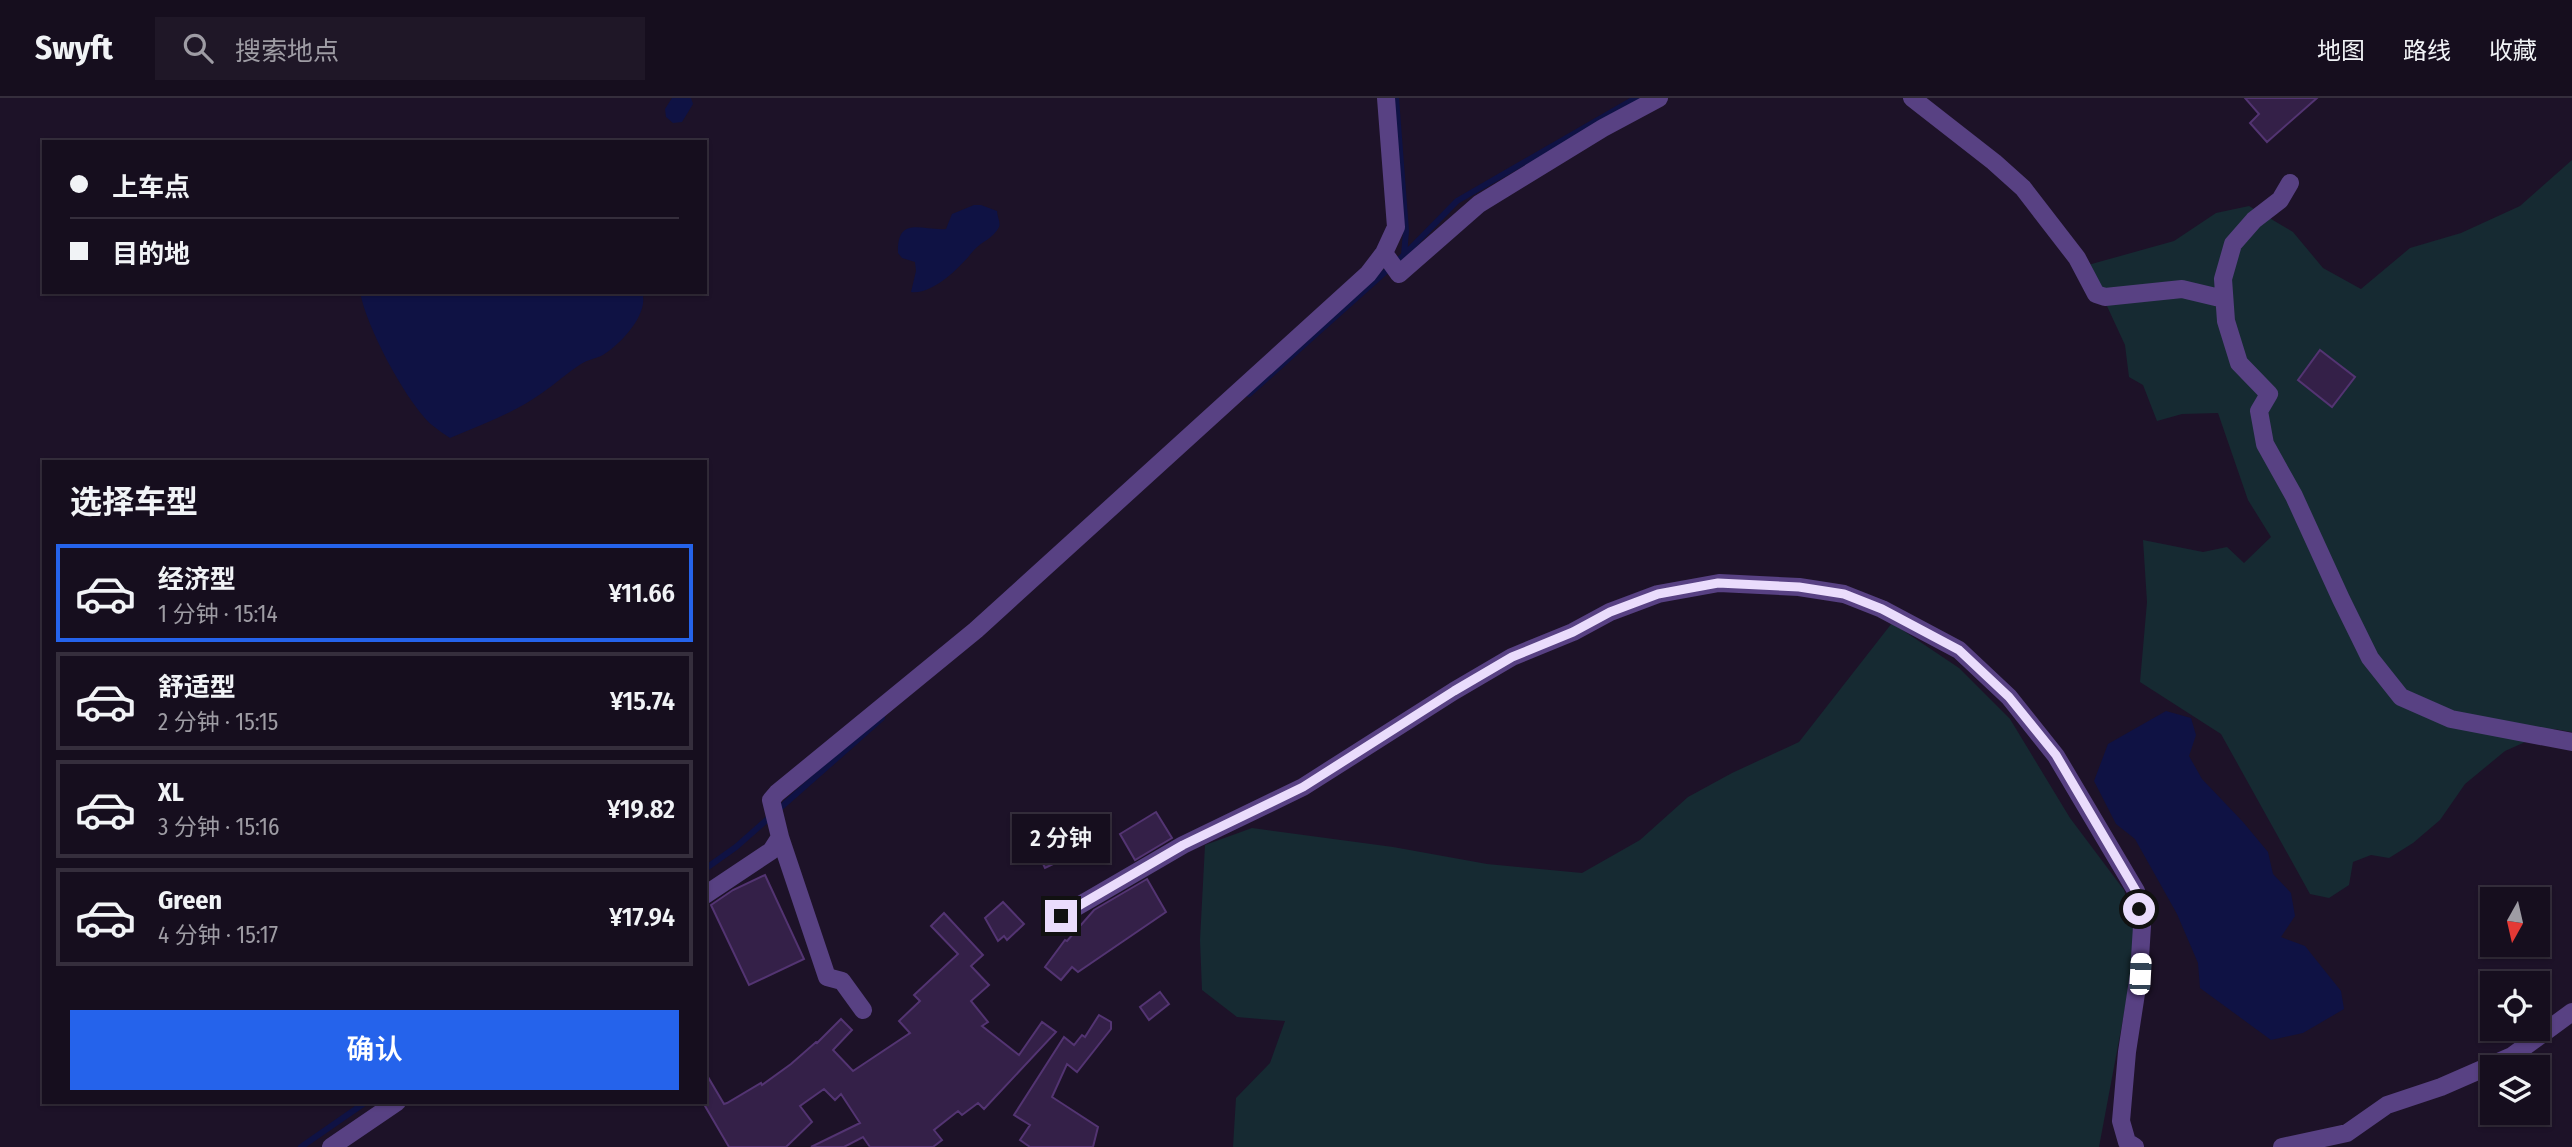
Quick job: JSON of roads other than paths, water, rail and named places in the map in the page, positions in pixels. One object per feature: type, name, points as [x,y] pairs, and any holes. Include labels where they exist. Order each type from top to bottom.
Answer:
[{"type":"street","points":[[863,1010],[842,981],[827,977],[771,800],[976,630],[1386,255],[1396,227],[1387,98]]},
{"type":"street","points":[[1386,255],[1399,274],[1479,204],[1603,128],[1659,98]]},
{"type":"street","points":[[1912,98],[2023,188],[2077,258],[2096,293],[2105,297],[2182,289],[2224,299]]},
{"type":"street","points":[[2290,183],[2280,200],[2254,220],[2233,244],[2223,279],[2226,321],[2239,363],[2269,394],[2259,411],[2265,444],[2294,496],[2370,658],[2401,697],[2451,719],[2572,742]]},
{"type":"street","points":[[1061,916],[1183,845],[1303,787],[1512,657],[1573,632],[1610,612],[1658,594],[1718,583],[1799,587],[1844,594],[1882,609],[1959,650],[2009,697],[2056,755],[2136,891],[2142,926],[2140,974],[2127,1052],[2121,1121],[2127,1142],[2135,1147]]},
{"type":"street","points":[[707,894],[771,851],[779,829]]},
{"type":"street","points":[[2282,1147],[2347,1133],[2387,1105],[2441,1087],[2512,1056],[2572,1012]]},
{"type":"street","points":[[331,1147],[394,1104]]},
{"type":"waterway","points":[[1249,394],[1404,255],[1406,231],[1396,98]]},
{"type":"waterway","points":[[1405,254],[1457,201],[1636,98]]},
{"type":"waterway","points":[[707,868],[736,847],[882,718]]},
{"type":"waterway","points":[[301,1147],[363,1104]]}]
